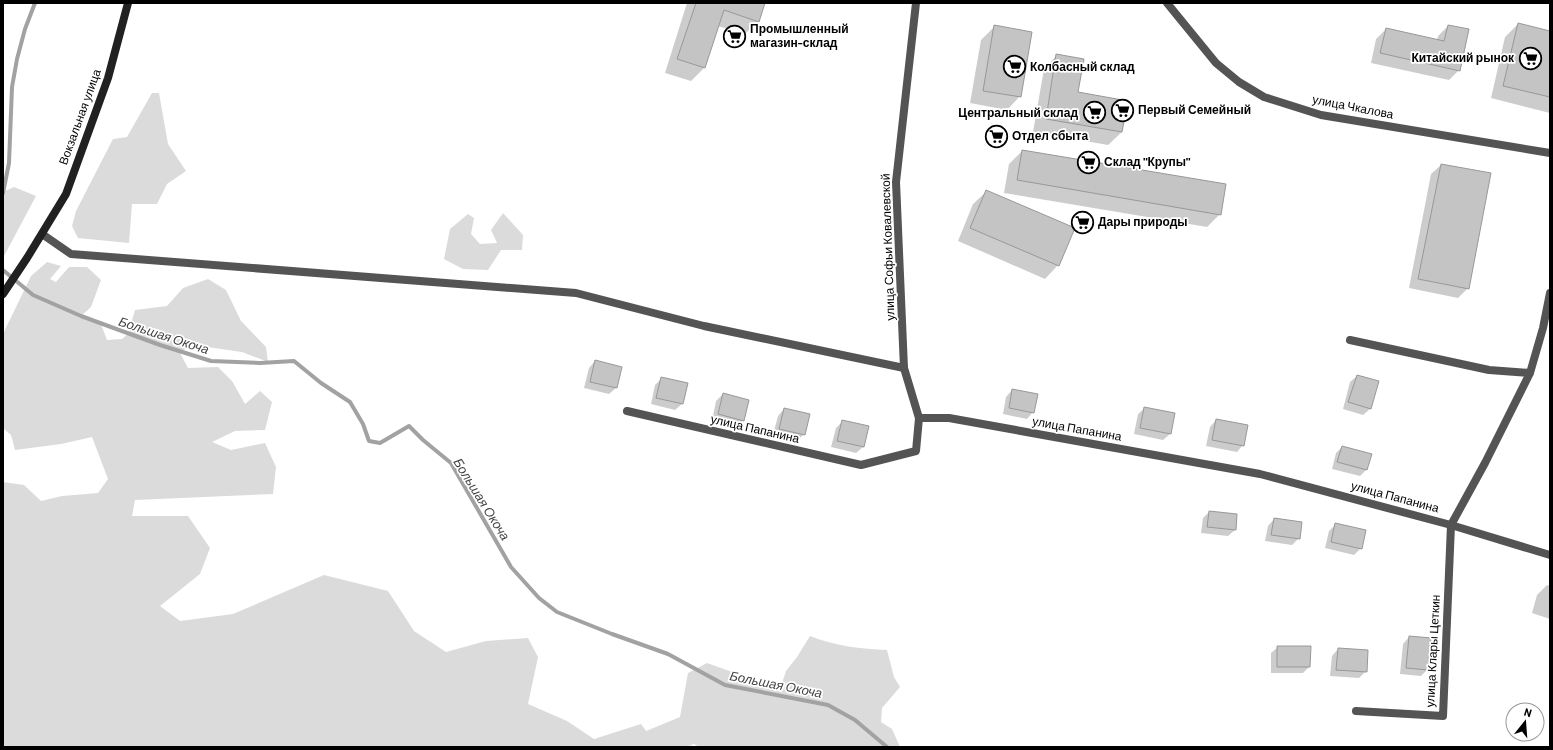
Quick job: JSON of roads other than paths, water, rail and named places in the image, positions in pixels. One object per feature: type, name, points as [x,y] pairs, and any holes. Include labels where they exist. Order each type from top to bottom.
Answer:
[{"type":"main road","name":"Вокзальная улица","points":[[4,292],[28,258],[66,194],[108,78],[128,3]]},
{"type":"street","name":"улица Софьи Ковалевской","points":[[916,3],[896,182],[904,368],[919,418]]},
{"type":"street","name":"улица Чкалова","points":[[1167,3],[1216,63],[1239,82],[1257,94],[1267,98],[1321,115],[1550,153]]},
{"type":"street","points":[[42,234],[71,254],[576,293],[704,326],[904,368]]},
{"type":"street","points":[[1451,525],[1485,463],[1530,373],[1543,328],[1550,293]]},
{"type":"street","points":[[1350,340],[1489,370],[1530,373]]},
{"type":"street","name":"улица Папанина","points":[[627,411],[861,465],[916,451],[919,418],[949,418],[1260,474],[1451,525],[1550,555]]},
{"type":"street","name":"улица Клары Цеткин","points":[[1356,711],[1442,716],[1451,525]]},
{"type":"waterway","name":"Большая Окоча","points":[[3,193],[9,163],[12,87],[17,59],[25,29],[35,3]]},
{"type":"waterway","name":"Большая Окоча","points":[[3,270],[33,295],[81,316],[160,345],[211,361],[260,363],[294,361],[321,383],[350,402],[363,424],[369,441],[380,443],[409,426],[423,440],[451,463],[511,567],[539,598],[557,612],[668,654],[725,685],[828,705],[855,720],[887,747]]},
{"type":"place","name":"Промышленный магазин-склад","points":[[734,36]]},
{"type":"place","name":"Китайский рынок","points":[[1530,58]]},
{"type":"place","name":"Колбасный склад","points":[[1015,67]]},
{"type":"place","name":"Первый Семейный","points":[[1122,110]]},
{"type":"place","name":"Центральный склад","points":[[1094,113]]},
{"type":"place","name":"Отдел сбыта","points":[[996,136]]},
{"type":"place","name":"Склад \"Крупы\"","points":[[1089,162]]},
{"type":"place","name":"Дары природы","points":[[1083,222]]}]
